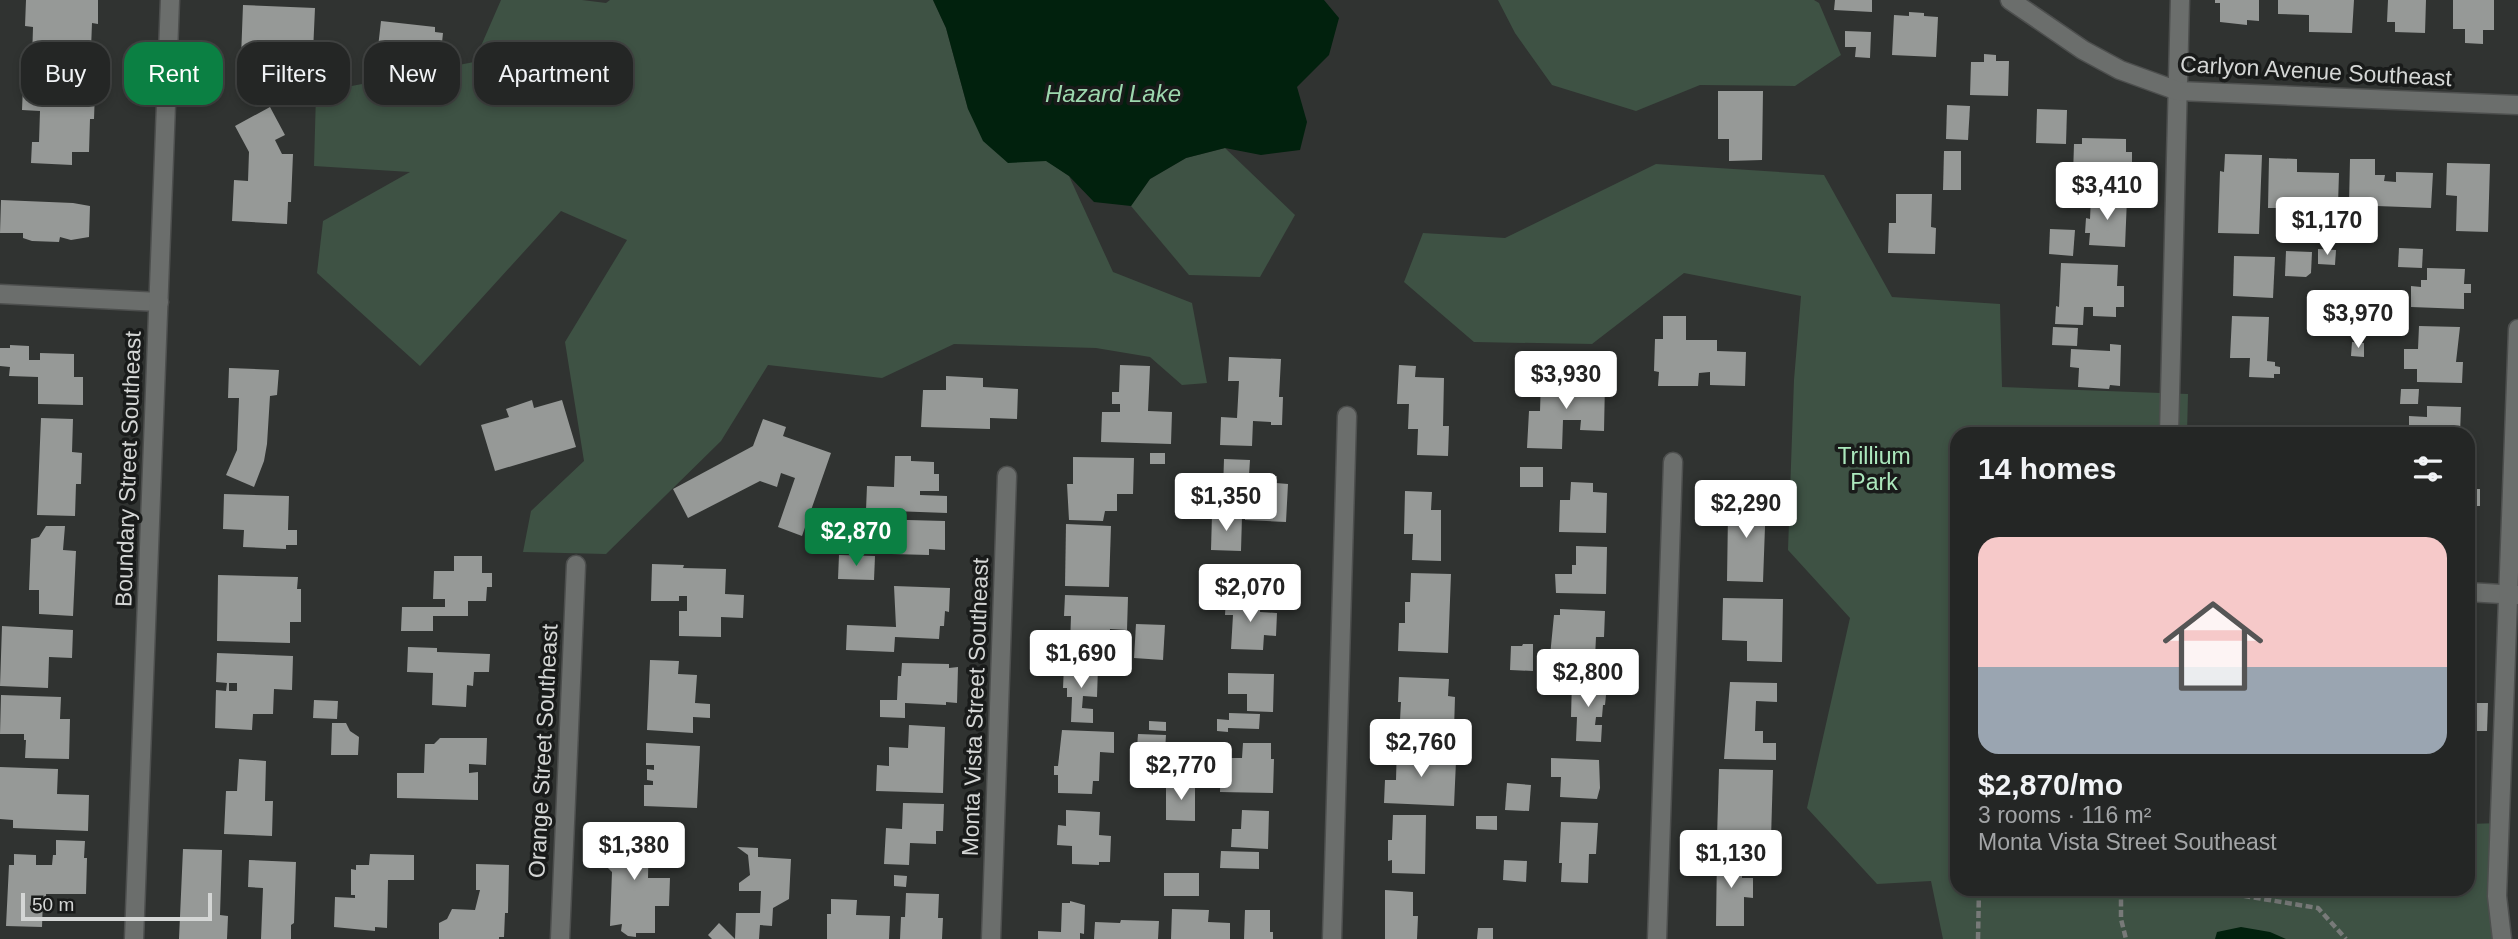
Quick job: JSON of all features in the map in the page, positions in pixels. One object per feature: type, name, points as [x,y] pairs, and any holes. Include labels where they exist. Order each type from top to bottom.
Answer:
[{"type":"street","name":"Boundary Street Southeast","points":[[134,939],[170,0]]},
{"type":"street","name":"Carlyon Avenue Southeast","points":[[2010,0],[2083,50],[2120,70],[2178,91],[2518,105]]},
{"type":"street","points":[[2169,427],[2180,0]]},
{"type":"street","points":[[0,294],[159,302]]},
{"type":"street","points":[[2502,939],[2497,896],[2512,595],[2518,329]]},
{"type":"street","points":[[1332,939],[1347,416]]},
{"type":"street","points":[[1657,939],[1673,462]]},
{"type":"street","name":"Monta Vista Street Southeast","points":[[991,939],[1007,477]]},
{"type":"street","name":"Orange Street Southeast","points":[[560,939],[576,565]]},
{"type":"street","points":[[2475,592],[2512,595]]},
{"type":"path","points":[[1978,939],[1979,896]]},
{"type":"path","points":[[2121,896],[2121,919],[2126,939]]},
{"type":"path","points":[[2245,896],[2318,908],[2346,939]]},
{"type":"green space","points":[[501,0],[582,0],[606,3],[610,0],[933,0],[946,28],[968,109],[1007,162],[1046,160],[1069,176],[1113,272],[1192,303],[1207,383],[1182,385],[1150,357],[1096,348],[954,344],[882,378],[768,365],[721,441],[606,554],[523,552],[531,511],[584,461],[565,342],[627,240],[561,211],[420,366],[317,273],[323,221],[410,172],[314,166],[316,105],[350,105],[350,86],[364,84],[364,105],[460,105],[460,65],[474,62],[474,105],[633,105],[633,42],[483,42]]},
{"type":"green space","points":[[1498,0],[1814,0],[1819,3],[1841,55],[1795,86],[1700,85],[1636,111],[1552,85],[1515,33]]},
{"type":"green space","points":[[1225,148],[1295,215],[1260,277],[1189,275],[1131,206],[1150,179],[1186,158]]},
{"type":"green space","name":"Trillium Park","points":[[1656,164],[1824,175],[1892,297],[2000,304],[2002,387],[2188,394],[2187,427],[1950,427],[1950,896],[2475,896],[2475,824],[2500,823],[2502,939],[1943,939],[1931,881],[1877,884],[1807,808],[1850,618],[1788,550],[1794,380],[1801,296],[1684,273],[1592,344],[1474,342],[1404,282],[1423,233],[1505,238]]},
{"type":"water","name":"Hazard Lake","points":[[933,0],[1324,0],[1339,18],[1329,55],[1297,87],[1307,122],[1300,150],[1261,155],[1225,148],[1186,158],[1150,179],[1131,206],[1094,202],[1069,176],[1046,161],[1008,163],[983,141],[968,109],[946,28]]},
{"type":"water","points":[[2241,927],[2270,932],[2286,939],[2215,939],[2217,932]]},
{"type":"building","points":[[26,0],[98,0],[98,24],[92,23],[91,42],[33,42],[33,27],[25,26]]},
{"type":"building","points":[[1835,0],[1872,0],[1872,12],[1834,10]]},
{"type":"building","points":[[2215,0],[2259,0],[2259,21],[2247,20],[2247,25],[2220,22],[2220,3],[2215,3]]},
{"type":"building","points":[[2278,0],[2354,0],[2352,33],[2309,32],[2309,15],[2278,14]]},
{"type":"building","points":[[2388,0],[2426,0],[2425,33],[2395,32],[2395,22],[2387,22]]},
{"type":"building","points":[[2453,0],[2494,0],[2494,30],[2483,30],[2483,44],[2465,43],[2465,29],[2453,29]]},
{"type":"building","points":[[243,5],[315,8],[313,42],[242,42]]},
{"type":"building","points":[[1909,12],[1938,17],[1936,57],[1892,55],[1894,15],[1909,16]]},
{"type":"building","points":[[381,21],[435,27],[435,32],[443,33],[442,42],[379,42]]},
{"type":"building","points":[[1845,31],[1871,32],[1870,58],[1855,57],[1856,47],[1845,47]]},
{"type":"building","points":[[1984,54],[1996,55],[1996,61],[2009,61],[2008,96],[1970,95],[1971,62],[1984,62]]},
{"type":"building","points":[[1718,91],[1763,91],[1762,160],[1729,161],[1729,139],[1718,139]]},
{"type":"building","points":[[22,105],[94,105],[94,119],[90,119],[89,152],[72,152],[72,165],[31,163],[32,142],[39,142],[40,111],[22,110]]},
{"type":"building","points":[[1947,105],[1970,106],[1968,140],[1946,139]]},
{"type":"building","points":[[270,107],[285,135],[275,140],[282,154],[293,154],[291,202],[288,202],[287,224],[232,221],[234,180],[248,181],[249,152],[235,126]]},
{"type":"building","points":[[2037,109],[2067,110],[2066,144],[2036,143]]},
{"type":"building","points":[[2082,138],[2126,139],[2126,152],[2132,152],[2132,167],[2120,167],[2120,176],[2073,175],[2074,144],[2082,144]]},
{"type":"building","points":[[1944,151],[1961,151],[1961,190],[1943,190]]},
{"type":"building","points":[[2225,154],[2262,155],[2259,234],[2218,233],[2220,171],[2224,172]]},
{"type":"building","points":[[2269,158],[2297,159],[2297,172],[2339,173],[2338,205],[2316,204],[2316,209],[2294,209],[2294,212],[2276,212],[2276,208],[2268,208]]},
{"type":"building","points":[[2350,159],[2375,159],[2375,175],[2385,175],[2384,181],[2396,182],[2396,172],[2433,173],[2431,208],[2349,205]]},
{"type":"building","points":[[2447,163],[2490,164],[2488,232],[2456,231],[2457,196],[2446,195]]},
{"type":"building","points":[[1896,194],[1932,194],[1931,227],[1936,228],[1935,254],[1888,253],[1889,223],[1896,223]]},
{"type":"building","points":[[2091,197],[2127,198],[2125,247],[2089,245],[2090,233],[2085,233],[2086,218],[2090,219]]},
{"type":"building","points":[[1,200],[90,206],[89,237],[71,240],[60,237],[59,242],[32,241],[23,238],[23,233],[0,233]]},
{"type":"building","points":[[2050,229],[2075,230],[2073,256],[2049,254]]},
{"type":"building","points":[[2399,248],[2423,249],[2422,268],[2398,267]]},
{"type":"building","points":[[2318,249],[2336,250],[2335,265],[2318,264]]},
{"type":"building","points":[[2286,251],[2312,252],[2311,273],[2306,277],[2285,276]]},
{"type":"building","points":[[2234,256],[2275,257],[2273,298],[2233,296]]},
{"type":"building","points":[[2061,263],[2118,265],[2117,286],[2124,286],[2124,307],[2116,307],[2116,317],[2093,316],[2093,307],[2084,307],[2083,325],[2055,324],[2056,306],[2059,307]]},
{"type":"building","points":[[2427,268],[2465,269],[2464,284],[2471,284],[2471,293],[2464,293],[2464,309],[2411,307],[2411,286],[2421,287],[2421,280],[2427,280]]},
{"type":"building","points":[[1663,316],[1686,316],[1686,340],[1717,340],[1717,351],[1746,352],[1745,386],[1710,385],[1710,372],[1699,373],[1698,386],[1658,386],[1659,372],[1654,371],[1655,339],[1663,339]]},
{"type":"building","points":[[2232,316],[2269,317],[2267,361],[2275,362],[2275,366],[2280,367],[2280,374],[2274,374],[2274,378],[2249,377],[2250,358],[2230,358]]},
{"type":"building","points":[[2419,326],[2460,327],[2456,362],[2463,362],[2462,383],[2417,382],[2417,369],[2404,369],[2404,349],[2418,349]]},
{"type":"building","points":[[2053,327],[2078,328],[2077,346],[2052,345]]},
{"type":"building","points":[[2352,342],[2364,343],[2364,357],[2351,356]]},
{"type":"building","points":[[2110,344],[2121,345],[2120,386],[2110,385],[2109,389],[2078,387],[2079,368],[2070,367],[2071,349],[2110,351]]},
{"type":"building","points":[[10,345],[29,346],[29,360],[40,360],[40,353],[74,354],[74,377],[83,377],[83,405],[38,404],[38,377],[9,376],[10,367],[0,366],[0,348],[10,348]]},
{"type":"building","points":[[1229,357],[1281,359],[1279,397],[1283,397],[1282,425],[1253,421],[1252,446],[1220,445],[1221,417],[1237,418],[1239,381],[1228,381]]},
{"type":"building","points":[[1120,365],[1150,366],[1148,411],[1172,412],[1171,444],[1101,442],[1102,412],[1120,412],[1120,404],[1112,404],[1112,392],[1119,392]]},
{"type":"building","points":[[1399,365],[1416,366],[1415,377],[1444,378],[1443,426],[1449,426],[1448,456],[1417,455],[1418,429],[1408,429],[1409,404],[1397,404]]},
{"type":"building","points":[[229,368],[279,370],[277,395],[270,396],[264,461],[254,487],[226,475],[237,450],[239,398],[228,398]]},
{"type":"building","points":[[946,376],[983,378],[983,387],[1018,389],[1017,419],[990,418],[990,429],[921,427],[923,390],[946,390]]},
{"type":"building","points":[[1541,380],[1605,382],[1604,431],[1580,430],[1581,420],[1563,420],[1562,449],[1527,448],[1529,411],[1540,411]]},
{"type":"building","points":[[2401,389],[2419,389],[2418,404],[2400,404]]},
{"type":"building","points":[[532,400],[534,408],[562,400],[576,447],[495,471],[481,425],[509,417],[506,409]]},
{"type":"building","points":[[2427,406],[2461,407],[2460,427],[2409,427],[2409,416],[2427,417]]},
{"type":"building","points":[[41,418],[73,419],[72,452],[82,453],[81,484],[76,484],[75,516],[37,515]]},
{"type":"building","points":[[763,419],[786,427],[783,436],[831,453],[802,536],[778,527],[795,478],[781,473],[777,487],[760,481],[688,518],[673,489],[753,446]]},
{"type":"building","points":[[1150,453],[1165,453],[1165,464],[1150,464]]},
{"type":"building","points":[[895,456],[911,456],[911,461],[934,462],[934,474],[939,474],[939,491],[920,491],[920,495],[947,496],[947,513],[866,510],[867,486],[894,487]]},
{"type":"building","points":[[1073,457],[1134,458],[1133,494],[1117,494],[1117,511],[1105,511],[1103,521],[1069,520],[1067,484],[1073,484]]},
{"type":"building","points":[[1224,459],[1250,460],[1249,475],[1277,476],[1276,483],[1288,484],[1286,522],[1245,520],[1246,491],[1223,490]]},
{"type":"building","points":[[1520,467],[1543,467],[1543,487],[1520,487]]},
{"type":"building","points":[[1571,482],[1593,483],[1593,492],[1607,493],[1606,533],[1559,532],[1560,500],[1570,500]]},
{"type":"building","points":[[2475,489],[2480,489],[2480,506],[2475,506]]},
{"type":"building","points":[[1405,491],[1432,492],[1431,510],[1441,510],[1441,561],[1412,560],[1413,534],[1404,534]]},
{"type":"building","points":[[224,494],[289,496],[288,530],[297,530],[297,545],[286,545],[286,549],[243,547],[244,530],[223,529]]},
{"type":"building","points":[[1732,498],[1766,499],[1763,582],[1727,581],[1728,513],[1732,513]]},
{"type":"building","points":[[1212,515],[1242,516],[1241,551],[1211,550]]},
{"type":"building","points":[[871,519],[945,521],[945,550],[929,549],[929,555],[854,553],[854,524],[871,525]]},
{"type":"building","points":[[1066,524],[1111,526],[1109,587],[1065,586]]},
{"type":"building","points":[[46,526],[65,526],[63,550],[76,551],[73,616],[39,614],[39,590],[29,590],[31,539],[39,537]]},
{"type":"building","points":[[1576,546],[1607,547],[1606,594],[1556,593],[1555,574],[1572,574],[1572,565],[1576,565]]},
{"type":"building","points":[[839,555],[875,556],[874,580],[838,579]]},
{"type":"building","points":[[454,556],[482,556],[482,573],[492,573],[492,587],[487,587],[486,601],[468,601],[468,616],[433,616],[433,631],[401,631],[402,607],[445,607],[445,599],[433,599],[434,571],[454,571]]},
{"type":"building","points":[[652,564],[726,569],[725,594],[744,595],[743,618],[721,617],[721,637],[679,636],[679,611],[687,611],[687,596],[679,596],[679,601],[651,601]]},
{"type":"building","points":[[1411,573],[1451,574],[1448,653],[1398,651],[1399,623],[1405,623],[1405,602],[1410,602]]},
{"type":"building","points":[[218,575],[298,577],[297,589],[301,589],[301,622],[290,622],[290,643],[217,641]]},
{"type":"building","points":[[894,586],[950,588],[949,612],[945,611],[944,626],[940,626],[939,639],[895,637],[894,652],[846,650],[847,625],[896,627]]},
{"type":"building","points":[[1065,595],[1128,597],[1127,630],[1110,629],[1109,646],[1070,645],[1071,616],[1064,616]]},
{"type":"building","points":[[1226,598],[1261,600],[1260,612],[1277,613],[1276,636],[1264,635],[1263,650],[1231,649],[1233,615],[1225,615]]},
{"type":"building","points":[[1723,598],[1783,599],[1782,662],[1747,661],[1747,641],[1722,640]]},
{"type":"building","points":[[1560,609],[1605,611],[1604,637],[1596,637],[1595,658],[1550,656],[1554,615],[1560,615]]},
{"type":"building","points":[[1136,624],[1165,625],[1163,660],[1134,658]]},
{"type":"building","points":[[2,626],[73,630],[72,658],[49,657],[48,688],[0,686]]},
{"type":"building","points":[[1533,644],[1533,671],[1510,670],[1511,646]]},
{"type":"building","points":[[408,647],[437,648],[437,652],[490,654],[489,672],[474,672],[473,686],[467,685],[466,707],[432,705],[433,673],[407,672]]},
{"type":"building","points":[[217,653],[293,656],[292,690],[274,689],[273,714],[253,714],[252,730],[215,728],[216,690],[226,691],[227,683],[216,682]],"holes":[[[229,683],[237,683],[237,691],[229,691]]]},
{"type":"building","points":[[650,660],[679,661],[678,674],[697,675],[695,703],[710,704],[710,718],[693,717],[693,733],[647,730]]},
{"type":"building","points":[[902,663],[949,664],[949,668],[958,667],[957,703],[905,703],[905,718],[880,717],[880,700],[897,700],[898,676],[901,676]]},
{"type":"building","points":[[1064,665],[1098,667],[1097,697],[1083,696],[1082,708],[1093,709],[1093,723],[1071,722],[1072,697],[1067,697],[1067,688],[1063,688]]},
{"type":"building","points":[[1228,673],[1274,674],[1273,712],[1247,711],[1247,694],[1228,694]]},
{"type":"building","points":[[1399,677],[1449,679],[1448,696],[1455,697],[1454,730],[1404,728],[1404,720],[1400,720],[1401,702],[1398,702]]},
{"type":"building","points":[[1572,680],[1603,681],[1605,705],[1602,717],[1596,717],[1595,725],[1602,725],[1601,742],[1576,741],[1577,717],[1571,717]]},
{"type":"building","points":[[1730,682],[1777,683],[1777,702],[1756,701],[1755,731],[1763,731],[1763,743],[1776,743],[1776,760],[1724,759]]},
{"type":"building","points":[[1,695],[61,697],[60,719],[70,719],[69,759],[25,758],[24,734],[0,734]]},
{"type":"building","points":[[314,700],[338,701],[337,719],[313,718]]},
{"type":"building","points":[[2475,703],[2488,703],[2487,731],[2475,731]]},
{"type":"building","points":[[1229,713],[1260,714],[1259,729],[1228,728],[1228,732],[1217,731],[1217,719],[1229,720]]},
{"type":"building","points":[[1149,721],[1166,722],[1166,731],[1149,730]]},
{"type":"building","points":[[332,723],[346,723],[350,731],[359,737],[358,755],[331,755]]},
{"type":"building","points":[[909,725],[945,727],[943,793],[876,791],[877,765],[889,766],[889,747],[908,748]]},
{"type":"building","points":[[1062,730],[1114,732],[1114,753],[1100,752],[1099,781],[1093,781],[1092,794],[1058,793],[1058,775],[1054,775],[1054,766],[1058,766]]},
{"type":"building","points":[[1138,734],[1166,735],[1165,750],[1137,748]]},
{"type":"building","points":[[440,738],[487,738],[486,765],[469,764],[469,773],[478,772],[478,800],[397,798],[397,773],[424,773],[425,744],[434,744]]},
{"type":"building","points":[[646,743],[700,746],[697,808],[644,806],[644,785],[653,785],[653,781],[647,780],[647,769],[654,770],[654,765],[646,765]]},
{"type":"building","points":[[1243,743],[1271,743],[1271,759],[1274,759],[1273,793],[1220,792],[1221,758],[1242,758]]},
{"type":"building","points":[[1397,743],[1429,745],[1429,760],[1456,761],[1454,806],[1384,803],[1385,780],[1396,780]]},
{"type":"building","points":[[1551,758],[1599,760],[1600,788],[1597,799],[1560,797],[1561,777],[1551,777]]},
{"type":"building","points":[[239,759],[266,761],[265,801],[273,801],[272,836],[224,834],[226,791],[237,791]]},
{"type":"building","points":[[0,767],[58,769],[57,794],[89,795],[88,831],[13,828],[13,820],[0,819]]},
{"type":"building","points":[[1719,769],[1773,770],[1771,839],[1717,838]]},
{"type":"building","points":[[1166,783],[1195,784],[1195,821],[1166,820]]},
{"type":"building","points":[[1507,783],[1531,785],[1529,811],[1505,810]]},
{"type":"building","points":[[903,803],[944,804],[943,831],[936,831],[936,844],[910,843],[909,865],[884,864],[886,828],[902,829]]},
{"type":"building","points":[[1066,810],[1100,812],[1099,835],[1111,836],[1110,862],[1099,862],[1099,865],[1072,864],[1072,846],[1057,845],[1058,825],[1066,826]]},
{"type":"building","points":[[1242,810],[1269,811],[1268,849],[1231,847],[1232,829],[1241,829]]},
{"type":"building","points":[[1393,815],[1426,815],[1425,874],[1392,873],[1392,860],[1388,861],[1388,840],[1392,840]]},
{"type":"building","points":[[1476,816],[1497,816],[1497,830],[1476,829]]},
{"type":"building","points":[[1561,822],[1598,823],[1596,854],[1589,854],[1588,883],[1561,882]]},
{"type":"building","points":[[618,828],[649,828],[648,878],[670,878],[669,906],[655,906],[655,933],[628,936],[621,931],[622,924],[610,926],[612,872],[605,865],[606,834],[614,834]]},
{"type":"building","points":[[56,840],[85,841],[86,894],[46,894],[46,899],[43,899],[42,927],[6,926],[9,865],[14,865],[14,854],[36,855],[36,865],[52,865],[53,855],[56,855]]},
{"type":"building","points":[[737,847],[758,848],[758,857],[791,859],[789,899],[773,908],[772,926],[760,925],[759,939],[735,939],[736,913],[760,913],[761,891],[739,891],[739,883],[750,875],[748,855]]},
{"type":"building","points":[[183,849],[222,850],[220,915],[228,916],[227,939],[179,939]]},
{"type":"building","points":[[1221,851],[1259,852],[1259,869],[1220,868]]},
{"type":"building","points":[[1717,853],[1742,853],[1742,878],[1753,878],[1753,898],[1744,897],[1744,926],[1716,926]]},
{"type":"building","points":[[370,854],[414,855],[414,880],[388,880],[387,928],[375,927],[375,931],[334,927],[335,897],[355,898],[355,895],[351,895],[351,869],[356,870],[356,865],[369,865]]},
{"type":"building","points":[[249,860],[296,862],[291,939],[261,939],[263,888],[248,887]]},
{"type":"building","points":[[1504,860],[1527,861],[1526,882],[1503,880]]},
{"type":"building","points":[[476,864],[509,865],[508,913],[505,913],[504,937],[439,939],[439,923],[447,919],[452,909],[475,910],[480,890],[476,890]]},
{"type":"building","points":[[1164,873],[1199,873],[1199,896],[1164,896]]},
{"type":"building","points":[[894,875],[907,876],[906,887],[894,886]]},
{"type":"building","points":[[1385,890],[1413,892],[1413,916],[1418,916],[1417,939],[1385,939]]},
{"type":"building","points":[[906,893],[939,894],[938,918],[943,918],[942,939],[900,939],[901,917],[905,917]]},
{"type":"building","points":[[831,899],[857,900],[856,915],[890,916],[889,939],[827,939],[827,914],[831,914]]},
{"type":"building","points":[[1070,901],[1085,905],[1084,934],[1080,933],[1080,939],[1038,939],[1038,931],[1061,932],[1062,903]]},
{"type":"building","points":[[1172,909],[1209,910],[1208,922],[1230,923],[1230,939],[1171,939]]},
{"type":"building","points":[[1245,910],[1270,910],[1270,932],[1273,932],[1273,939],[1244,939]]},
{"type":"building","points":[[1121,920],[1159,921],[1158,939],[1094,939],[1095,922],[1120,923]]},
{"type":"building","points":[[719,923],[735,939],[712,939],[708,935]]},
{"type":"building","points":[[1478,928],[1493,928],[1493,939],[1477,939]]}]
